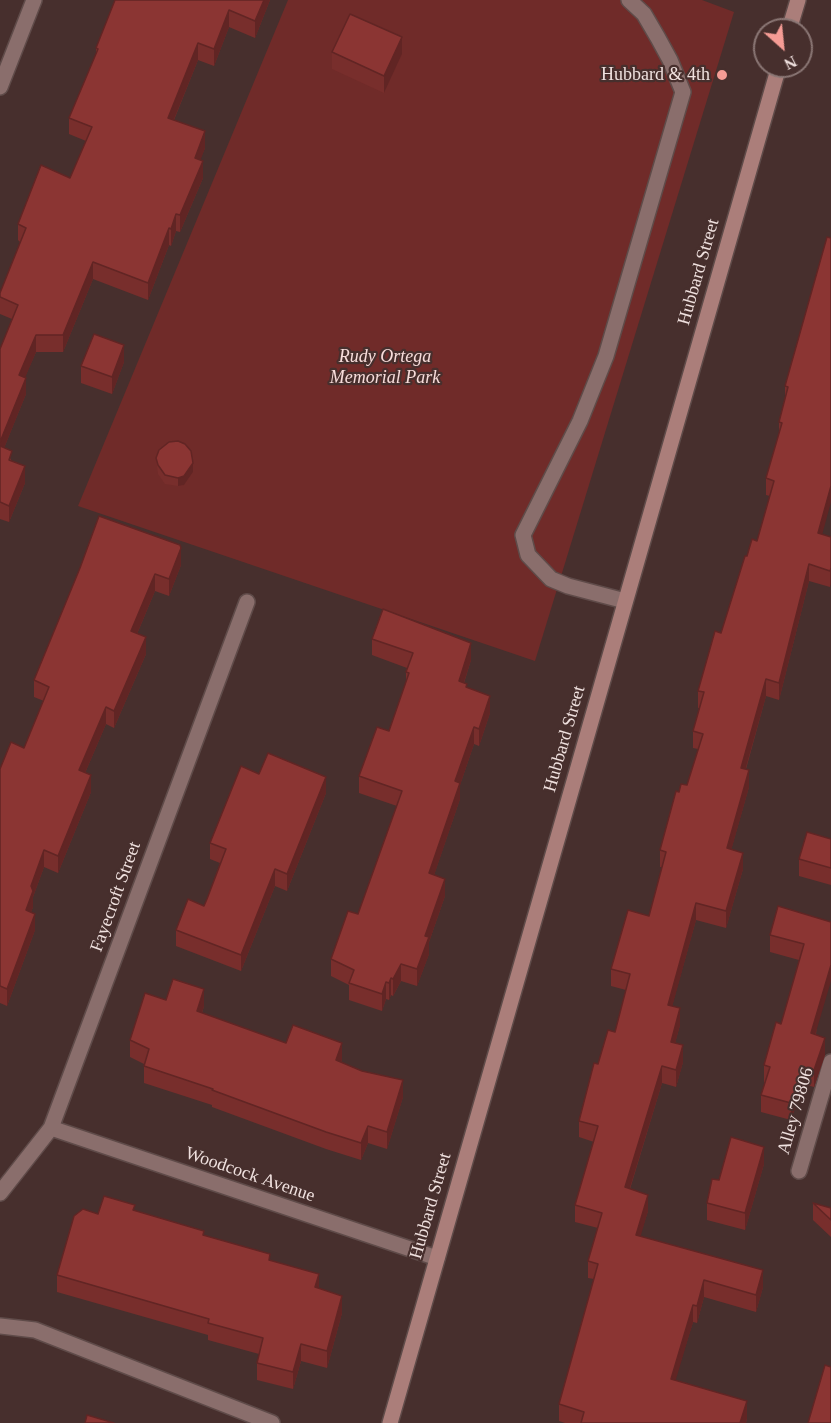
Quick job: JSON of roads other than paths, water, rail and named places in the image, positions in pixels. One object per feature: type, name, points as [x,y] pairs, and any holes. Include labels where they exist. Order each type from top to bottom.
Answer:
[{"type":"main road","points":[[793,18],[798,0]]},
{"type":"main road","name":"Hubbard Street","points":[[390,1423],[776,78]]},
{"type":"street","points":[[0,87],[34,0]]},
{"type":"street","points":[[625,601],[568,586],[551,579],[528,555],[523,535],[580,421],[606,356],[683,92],[670,60],[644,14],[629,0]]},
{"type":"street","name":"Fayecroft Street","points":[[0,1193],[51,1128],[247,602]]},
{"type":"street","name":"Alley 79806","points":[[799,1171],[831,1062]]},
{"type":"street","name":"Woodcock Avenue","points":[[51,1128],[437,1258]]},
{"type":"street","points":[[0,1326],[35,1330],[272,1423]]},
{"type":"place","name":"Hubbard & 4th","points":[[722,75]]},
{"type":"park label","name":"Rudy Ortega Memorial Park","points":[[385,367]]}]
